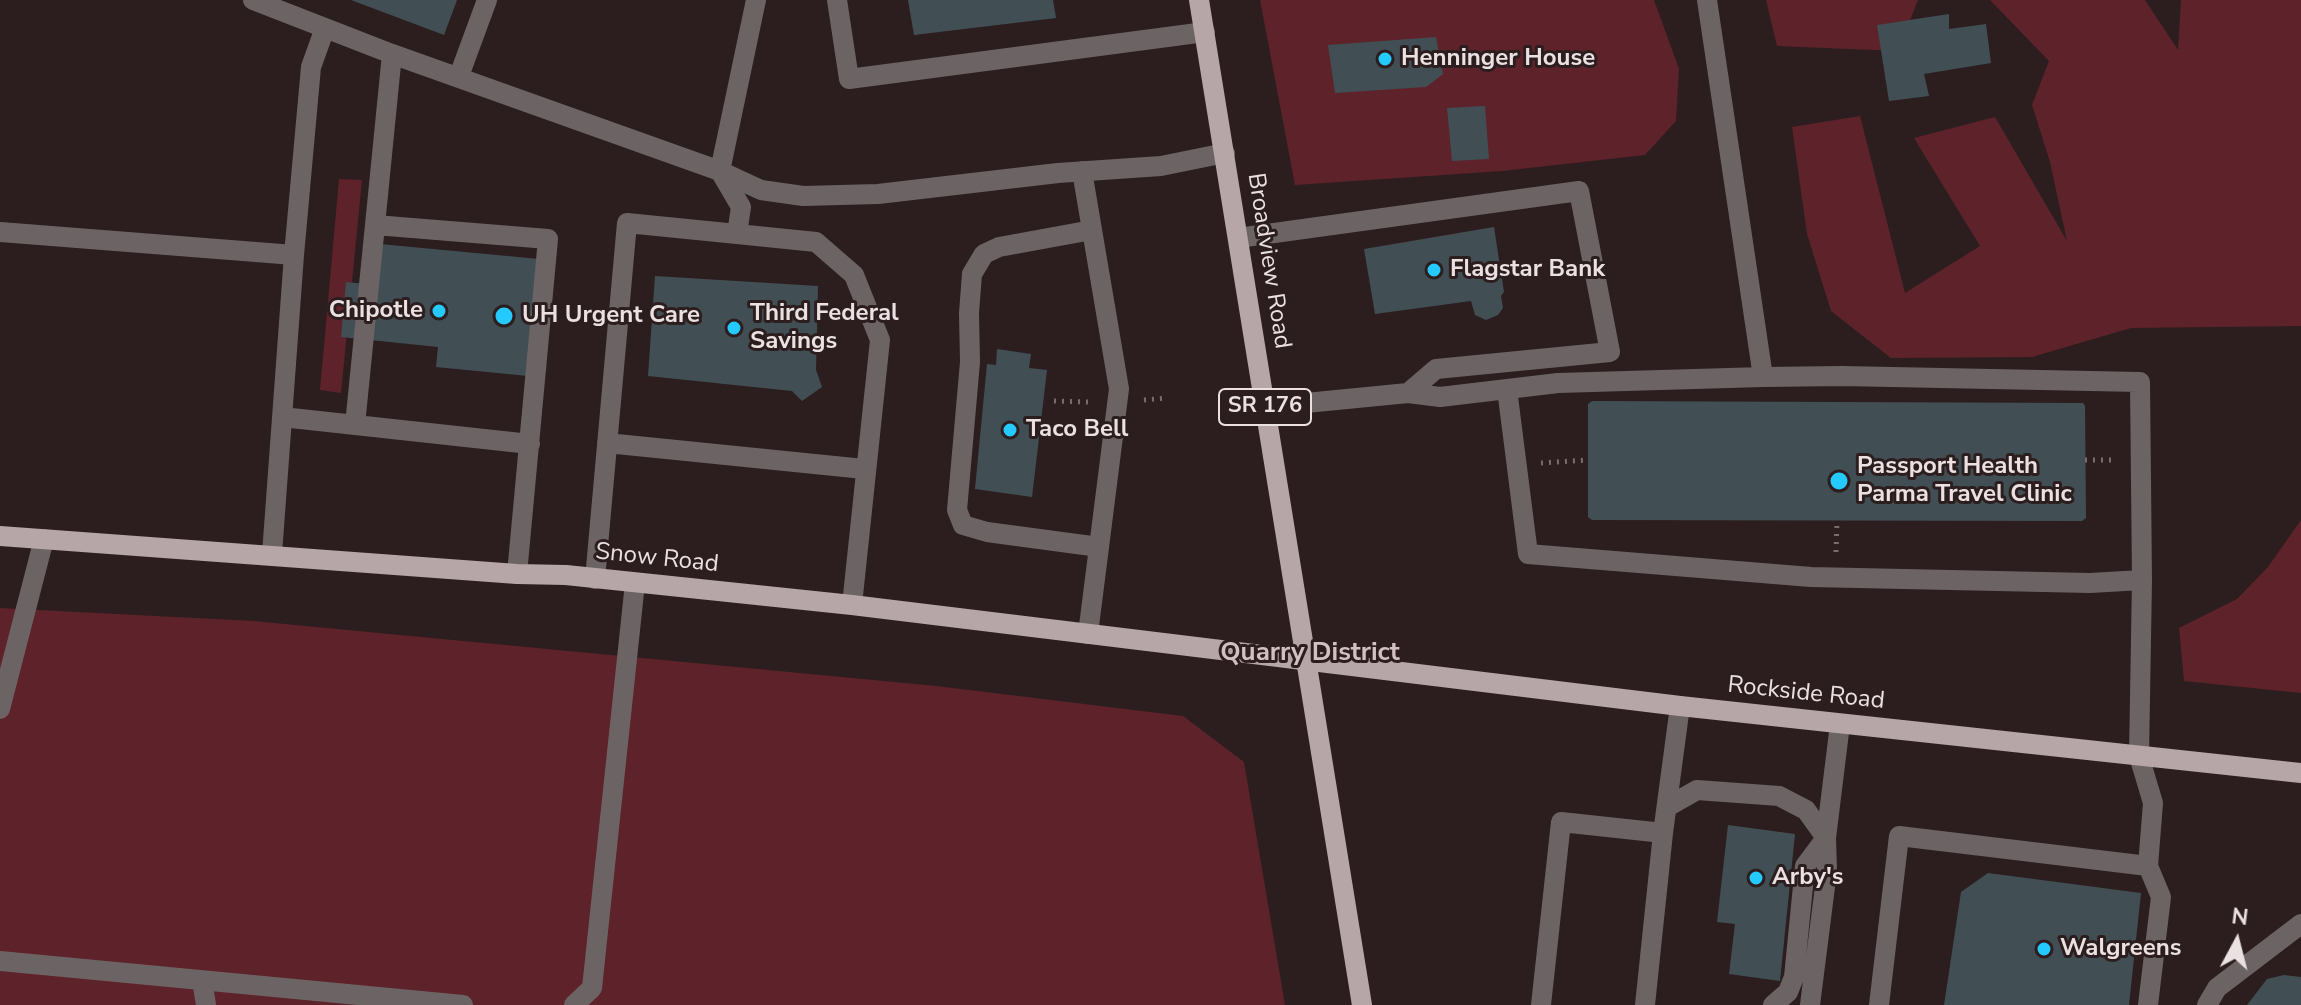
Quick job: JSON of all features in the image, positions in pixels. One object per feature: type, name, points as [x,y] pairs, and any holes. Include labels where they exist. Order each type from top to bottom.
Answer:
[{"type":"main road","name":"Broadview Road","points":[[1199,0],[1362,1005]]},
{"type":"main road","name":"Snow Road","points":[[0,536],[595,579],[852,605],[1306,662]]},
{"type":"main road","name":"Rockside Road","points":[[1306,662],[1405,671],[1840,724],[2301,773]]},
{"type":"lane","points":[[253,0],[392,54],[720,171],[761,190],[803,196],[878,194],[1082,171],[1161,166],[1225,153]]},
{"type":"lane","points":[[459,76],[487,0]]},
{"type":"lane","points":[[737,234],[741,207],[720,171],[756,0]]},
{"type":"lane","points":[[837,0],[849,79],[1205,32]]},
{"type":"lane","points":[[1707,0],[1763,377]]},
{"type":"lane","points":[[272,554],[311,67],[325,28]]},
{"type":"lane","points":[[355,425],[392,54]]},
{"type":"lane","points":[[1082,171],[1119,389],[1088,634]]},
{"type":"lane","points":[[1238,238],[1579,191],[1610,352],[1436,369],[1408,393]]},
{"type":"lane","points":[[595,579],[627,223],[737,234],[816,242],[854,275],[880,340],[852,605]]},
{"type":"lane","points":[[375,225],[548,239],[517,574]]},
{"type":"lane","points":[[1092,230],[999,247],[984,254],[972,274],[970,362],[957,510],[963,525],[987,532],[1099,547]]},
{"type":"lane","points":[[0,232],[294,255]]},
{"type":"lane","points":[[1265,407],[1408,393],[1440,397],[1558,383],[1763,377],[2140,382],[2142,580],[2139,756],[2153,803],[2148,866],[2161,897],[2148,1005]]},
{"type":"lane","points":[[1507,389],[1528,554],[1811,577],[2059,582],[2142,580]]},
{"type":"lane","points":[[282,417],[530,444]]},
{"type":"lane","points":[[607,443],[864,469]]},
{"type":"lane","points":[[0,709],[44,539]]},
{"type":"lane","points":[[574,1005],[592,988],[635,583]]},
{"type":"lane","points":[[1647,1005],[1663,833],[1680,706]]},
{"type":"lane","points":[[1810,1005],[1827,871],[1826,838],[1840,724]]},
{"type":"lane","points":[[1667,807],[1697,790],[1779,796],[1806,810],[1826,838]]},
{"type":"lane","points":[[1541,1005],[1561,822],[1663,833]]},
{"type":"lane","points":[[1879,1005],[1899,836],[2148,866]]},
{"type":"lane","points":[[1773,1005],[1788,992],[1794,977],[1805,866],[1826,838]]},
{"type":"lane","points":[[2207,1005],[2217,988],[2301,924]]},
{"type":"lane","points":[[0,961],[463,1005]]},
{"type":"lane","points":[[202,980],[206,1005]]},
{"type":"path","points":[[1568,460],[1588,460]]},
{"type":"shaded area","points":[[1260,0],[1654,0],[1679,69],[1676,121],[1645,155],[1502,171],[1295,185]]},
{"type":"shaded area","points":[[1766,0],[1918,0],[1898,51],[1777,46]]},
{"type":"shaded area","points":[[1990,0],[2145,0],[2178,50],[2181,0],[2301,0],[2301,326],[2131,328],[2032,357],[1891,358],[1831,311],[1807,234],[1792,127],[1860,116],[1905,293],[1980,246],[1914,138],[1995,117],[2067,241],[2050,162],[2032,105],[2049,61]]},
{"type":"shaded area","points":[[339,179],[362,180],[341,393],[320,390]]},
{"type":"shaded area","points":[[2301,520],[2301,693],[2184,681],[2179,628],[2237,599],[2268,567]]},
{"type":"shaded area","points":[[0,608],[253,621],[936,686],[1183,716],[1244,762],[1285,1005],[0,1005]]},
{"type":"building","points":[[351,0],[457,0],[444,35]]},
{"type":"building","points":[[908,0],[1053,0],[1056,18],[914,35]]},
{"type":"building","points":[[1949,14],[1949,29],[1986,24],[1991,63],[1924,74],[1929,96],[1889,101],[1877,25]]},
{"type":"building","name":"Henninger House","points":[[1436,37],[1443,74],[1426,87],[1335,93],[1328,45]]},
{"type":"building","points":[[1485,106],[1489,159],[1452,161],[1447,108]]},
{"type":"building","name":"Flagstar Bank","points":[[1494,227],[1504,292],[1501,296],[1503,308],[1498,315],[1486,320],[1475,315],[1471,301],[1375,314],[1364,249]]},
{"type":"building","name":"Chipotle","points":[[380,244],[539,259],[528,376],[436,367],[438,347],[341,337],[346,282],[376,285]]},
{"type":"building","name":"Third Federal Savings","points":[[655,276],[818,286],[816,370],[822,387],[802,401],[792,391],[648,376]]},
{"type":"building","name":"Taco Bell","points":[[997,349],[1031,354],[1029,368],[1047,370],[1032,497],[975,489],[987,364],[996,365]]},
{"type":"building","points":[[1592,401],[2083,403],[2086,518],[2082,521],[1592,520],[1588,517],[1588,404]]},
{"type":"building","name":"Arby's","points":[[1728,825],[1795,834],[1780,981],[1729,974],[1735,924],[1717,922]]},
{"type":"building","name":"Walgreens","points":[[1988,873],[2141,893],[2129,1005],[1944,1005],[1961,892]]},
{"type":"building","points":[[2284,975],[2301,977],[2301,1005],[2247,1005],[2267,979]]},
{"type":"place","name":"Henninger House","points":[[1385,59]]},
{"type":"place","name":"Flagstar Bank","points":[[1434,270]]},
{"type":"place","name":"Chipotle","points":[[439,311]]},
{"type":"place","name":"UH Urgent Care","points":[[504,316]]},
{"type":"place","name":"Third Federal Savings","points":[[734,328]]},
{"type":"place","name":"Taco Bell","points":[[1010,430]]},
{"type":"place","name":"Passport Health Parma Travel Clinic","points":[[1839,481]]},
{"type":"place","name":"Arby's","points":[[1756,878]]},
{"type":"place","name":"Walgreens","points":[[2044,949]]},
{"type":"district","name":"Quarry District","points":[[1310,654]]}]
